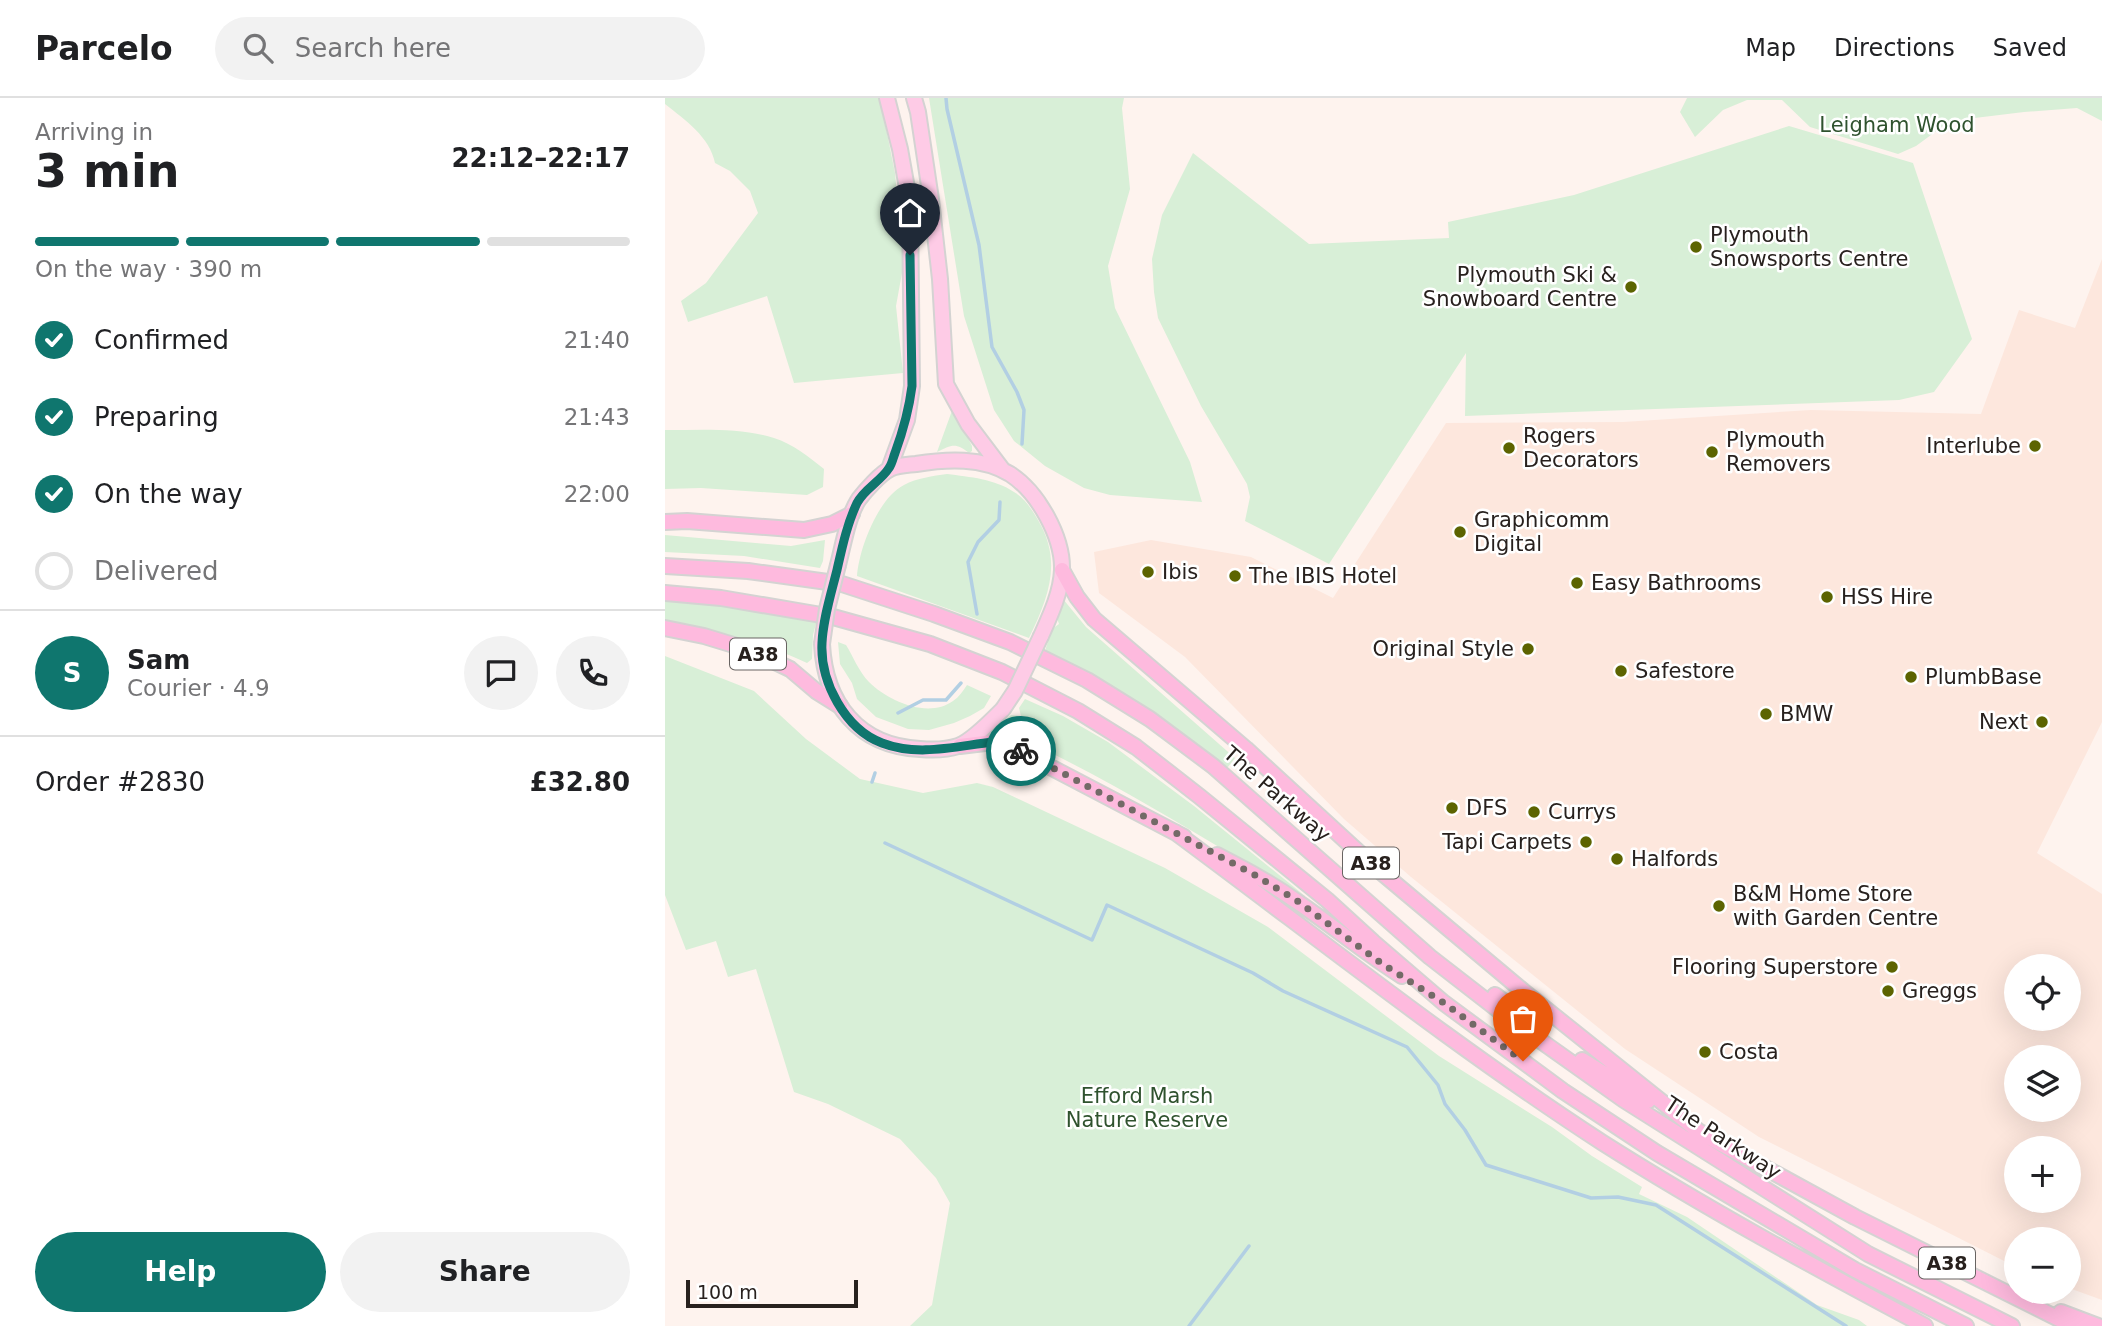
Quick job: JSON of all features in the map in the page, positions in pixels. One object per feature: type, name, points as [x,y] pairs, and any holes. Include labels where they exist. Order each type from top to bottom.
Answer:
[{"type":"highway","points":[[665,522],[687,521],[804,530],[832,524],[852,514]]},
{"type":"highway","name":"The Parkway","points":[[665,566],[748,571],[842,584],[1010,642],[1087,680],[1150,719],[1213,766],[1450,972],[1510,1020],[1624,1100],[1868,1254],[2012,1326]]},
{"type":"highway","name":"A38","points":[[1062,570],[1077,597],[1094,619],[1245,749],[1368,860],[1523,991],[1702,1134]]},
{"type":"highway","name":"A38","points":[[665,593],[721,598],[833,617],[930,644],[1002,672],[1079,711],[1136,747],[1199,796],[1327,900],[1444,1003]]},
{"type":"highway","name":"A38","points":[[665,628],[750,650],[790,669],[816,691],[840,706]]},
{"type":"highway","name":"A38","points":[[960,746],[993,742],[1012,747],[1255,875],[1296,900],[1381,963],[1444,1003],[1563,1091],[1657,1153],[1855,1270],[1966,1326]]},
{"type":"highway","name":"A38","points":[[1175,832],[1423,1018],[1603,1142],[1709,1207],[1925,1326]]},
{"type":"highway","name":"A38","points":[[1349,885],[1398,918],[1572,1054],[1702,1134],[1855,1217],[2073,1326]]},
{"type":"highway","name":"A38","points":[[1988,1283],[2098,1326]]},
{"type":"main road","points":[[887,98],[910,205],[912,386],[907,420],[889,469],[858,500],[852,514],[827,609],[822,644],[827,678],[840,706],[854,725],[881,743],[940,750],[960,746],[1003,709],[1041,636],[1052,610],[1062,570],[1054,532],[1047,516],[1019,481],[1003,471],[987,465],[953,460],[889,469]]},
{"type":"main road","points":[[914,98],[937,252],[946,384],[968,424],[1003,471]]},
{"type":"shaded area","points":[[2102,259],[2102,722],[2037,853],[2102,894],[2102,1300],[2081,1292],[2081,1227],[2004,1227],[2004,1261],[1759,1137],[1625,1049],[1411,877],[1344,819],[1185,657],[1099,593],[1094,552],[1151,540],[1251,557],[1333,598],[1446,423],[1623,422],[1811,410],[1981,414],[2019,310],[2075,328]]},
{"type":"green space","points":[[665,98],[880,98],[895,173],[902,248],[902,273],[896,306],[903,373],[794,383],[767,296],[688,322],[681,301],[706,283],[758,213],[750,191],[730,171],[715,163],[702,137],[665,104]]},
{"type":"green space","points":[[929,98],[1124,98],[1122,108],[1130,189],[1108,266],[1115,308],[1190,462],[1202,502],[1110,495],[1084,488],[1045,466],[1014,441],[994,410],[964,316]]},
{"type":"green space","name":"Leigham Wood","points":[[1687,98],[2102,98],[2102,121],[2077,108],[1950,121],[1916,146],[1898,154],[1810,127],[1782,100],[1747,100],[1723,110],[1695,137],[1680,112]]},
{"type":"green space","name":"Plymouth Snowsports Centre","points":[[1789,126],[1913,163],[1972,339],[1934,392],[1899,400],[1465,416],[1466,353],[1329,564],[1245,521],[1250,497],[1247,484],[1201,406],[1158,318],[1154,292],[1152,259],[1162,215],[1193,153],[1309,244],[1449,238],[1448,222],[1574,195]]},
{"type":"green space","points":[[953,408],[972,446],[969,453],[953,446],[937,452]]},
{"type":"green space","points":[[665,430],[734,431],[774,438],[794,447],[824,469],[823,487],[807,495],[701,488],[665,489]]},
{"type":"green space","points":[[947,474],[982,479],[1007,488],[1031,508],[1046,535],[1050,551],[1050,580],[1042,609],[1029,638],[857,576],[871,525],[886,501],[904,485]]},
{"type":"green space","points":[[665,535],[791,546],[825,540],[823,561],[820,568],[744,556],[665,552]]},
{"type":"green space","points":[[1063,599],[1086,627],[1235,758],[1224,772],[1044,654],[1052,629],[1059,624],[1056,615]]},
{"type":"green space","points":[[665,602],[732,606],[817,620],[812,659],[807,663],[737,638],[665,622]]},
{"type":"green space","points":[[838,642],[846,645],[869,682],[897,701],[920,708],[943,706],[957,698],[967,685],[991,696],[984,708],[954,723],[929,730],[908,729],[876,717],[857,699],[852,683],[840,664]]},
{"type":"green space","name":"Efford Marsh Nature Reserve","points":[[665,656],[754,691],[806,739],[860,779],[923,793],[977,783],[993,787],[1165,868],[1268,927],[1439,1056],[1642,1187],[1639,1194],[1687,1217],[1817,1305],[1859,1320],[1867,1326],[910,1326],[932,1305],[950,1203],[936,1178],[900,1139],[828,1104],[794,1092],[756,969],[728,977],[716,941],[686,950],[665,895]]},
{"type":"green space","points":[[1025,699],[1063,716],[1108,742],[1194,806],[1305,896],[1302,900],[1209,841],[1114,786],[1008,734],[1005,720],[1011,715],[1021,716],[1019,708]]},
{"type":"waterway","points":[[946,98],[979,245],[992,347],[1024,410],[1022,444]]},
{"type":"waterway","points":[[977,614],[968,562],[978,542],[999,520],[1000,502]]},
{"type":"waterway","points":[[898,713],[923,700],[946,700],[961,683]]},
{"type":"waterway","points":[[872,782],[875,773]]},
{"type":"waterway","points":[[885,843],[1092,940],[1107,905],[1253,973],[1283,991],[1407,1047],[1438,1085],[1445,1104],[1486,1165],[1591,1198],[1618,1197],[1656,1205],[1846,1326]]},
{"type":"waterway","points":[[1189,1326],[1249,1246]]},
{"type":"way so far","points":[[1021,751],[1255,875],[1296,900],[1381,963],[1444,1003],[1523,1061]]},
{"type":"place","name":"Plymouth Snowsports Centre","points":[[1696,247]]},
{"type":"place","name":"Plymouth Ski & Snowboard Centre","points":[[1631,287]]},
{"type":"place","name":"Interlube","points":[[2035,446]]},
{"type":"place","name":"Rogers Decorators","points":[[1509,448]]},
{"type":"place","name":"Plymouth Removers","points":[[1712,452]]},
{"type":"place","name":"Graphicomm Digital","points":[[1460,532]]},
{"type":"place","name":"Ibis","points":[[1148,572]]},
{"type":"place","name":"The IBIS Hotel","points":[[1235,576]]},
{"type":"place","name":"Easy Bathrooms","points":[[1577,583]]},
{"type":"place","name":"HSS Hire","points":[[1827,597]]},
{"type":"place","name":"Original Style","points":[[1528,649]]},
{"type":"place","name":"Safestore","points":[[1621,671]]},
{"type":"place","name":"PlumbBase","points":[[1911,677]]},
{"type":"place","name":"BMW","points":[[1766,714]]},
{"type":"place","name":"Next","points":[[2042,722]]},
{"type":"place","name":"DFS","points":[[1452,808]]},
{"type":"place","name":"Currys","points":[[1534,812]]},
{"type":"place","name":"Tapi Carpets","points":[[1586,842]]},
{"type":"place","name":"Halfords","points":[[1617,859]]},
{"type":"place","name":"B&M Home Store with Garden Centre","points":[[1719,906]]},
{"type":"place","name":"Flooring Superstore","points":[[1892,967]]},
{"type":"place","name":"Greggs","points":[[1888,991]]},
{"type":"place","name":"Costa","points":[[1705,1052]]},
{"type":"route","points":[[910,255],[912,386],[907,420],[889,469],[858,500],[852,514],[827,609],[822,644],[827,678],[840,706],[854,725],[881,743],[908,749],[940,750],[993,742],[1021,751]]}]
